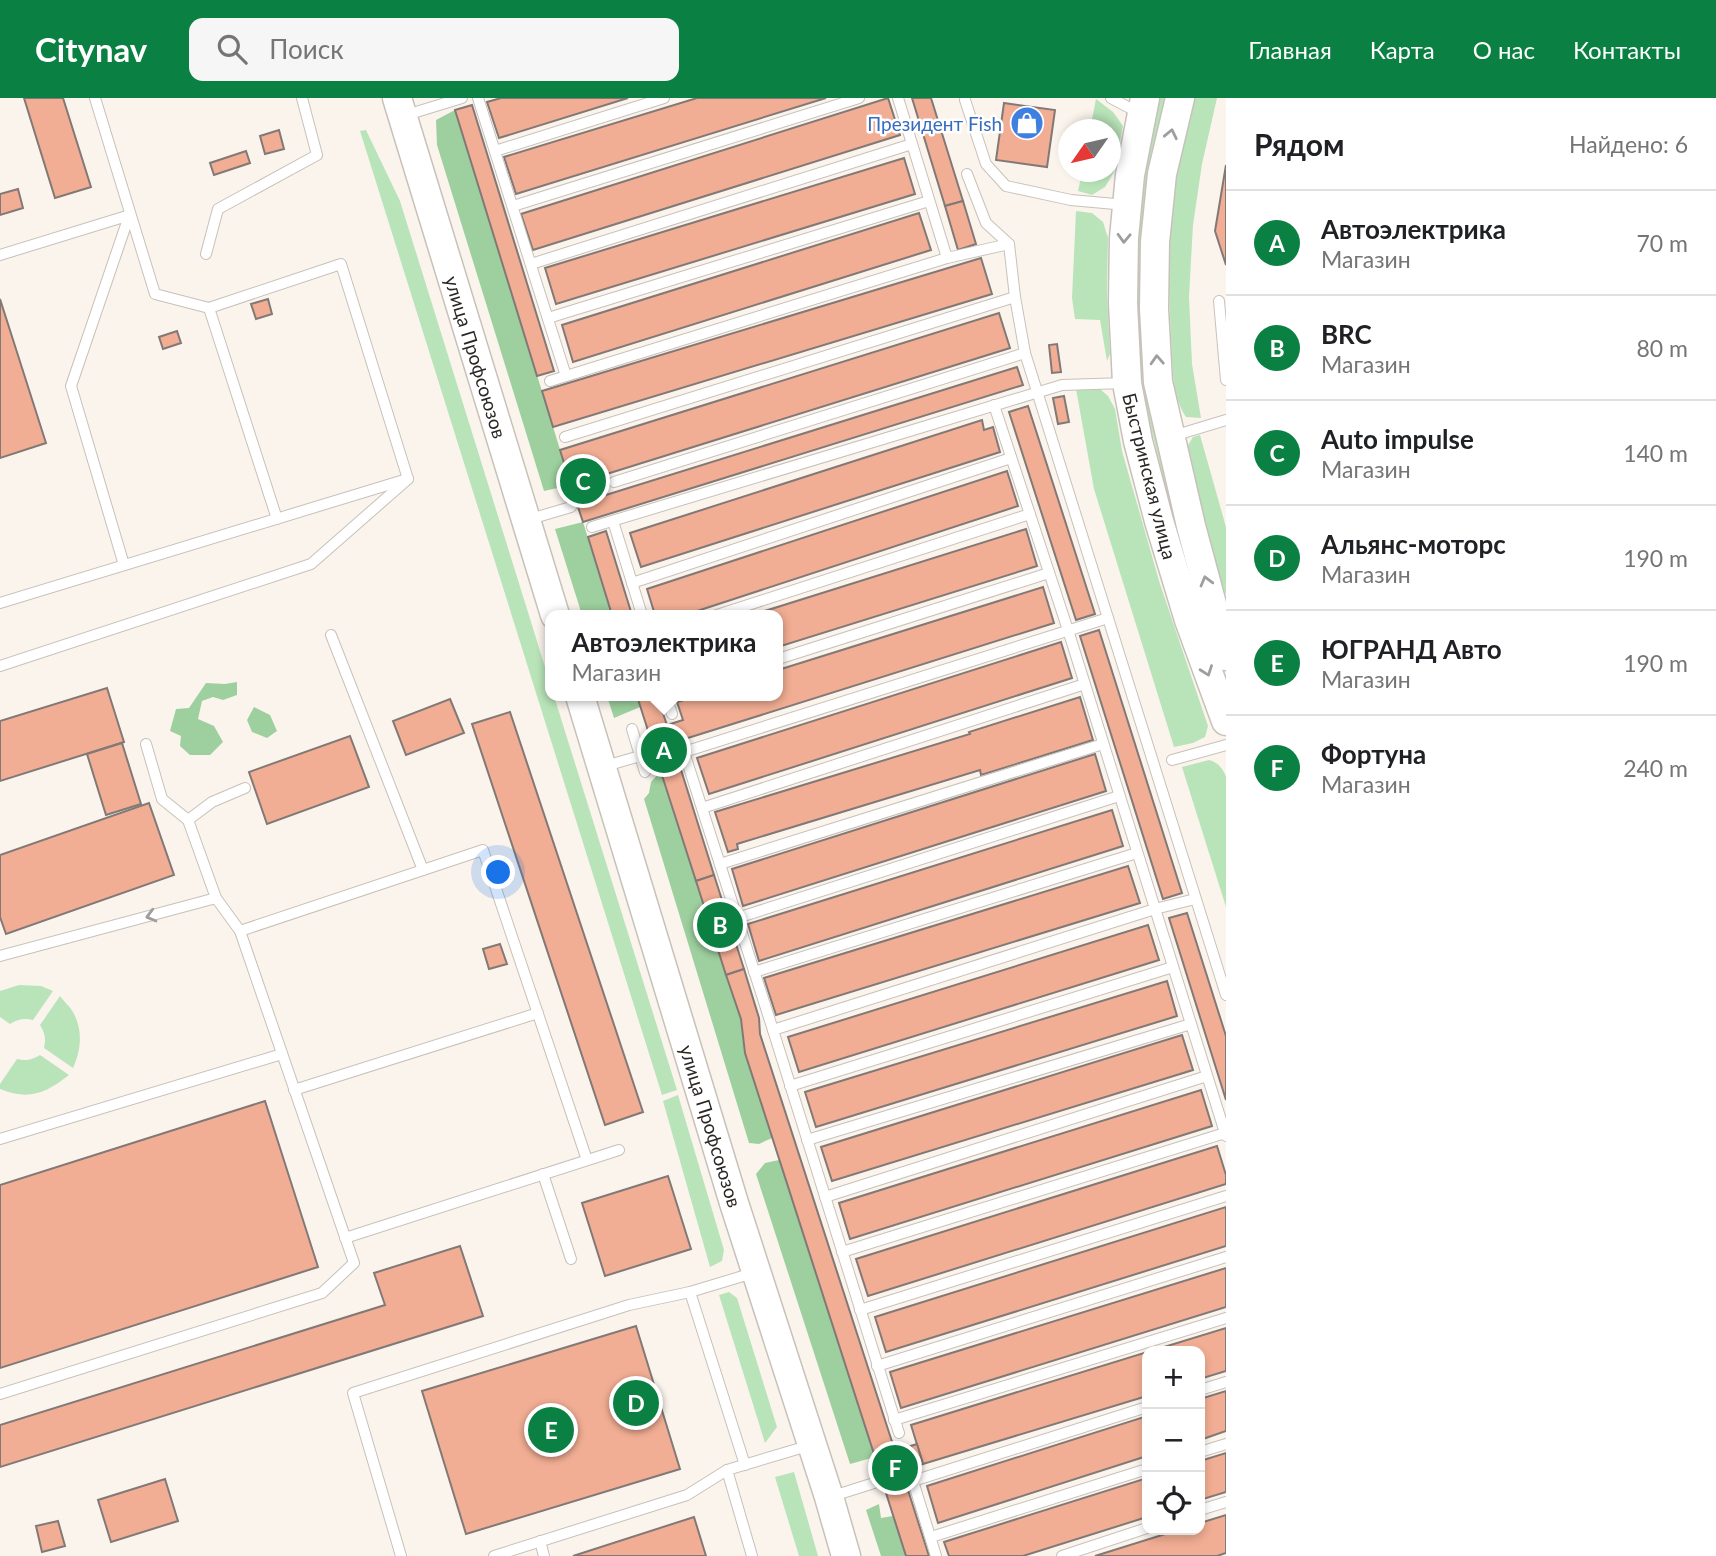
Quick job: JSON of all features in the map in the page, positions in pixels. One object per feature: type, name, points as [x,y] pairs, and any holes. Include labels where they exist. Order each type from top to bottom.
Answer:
[{"type":"main road","name":"Быстринская улица","points":[[1180,98],[1162,174],[1155,242],[1154,309],[1158,382],[1191,526],[1226,656]]},
{"type":"main road","name":"Быстринская улица","points":[[1143,106],[1126,205],[1123,303],[1126,383],[1159,520],[1189,620],[1226,721]]},
{"type":"main road","name":"улица Профсоюзов","points":[[400,107],[553,610]]},
{"type":"main road","name":"улица Профсоюзов","points":[[582,701],[846,1556]]},
{"type":"lane","points":[[94,98],[155,294],[209,308],[341,264],[408,479]]},
{"type":"lane","points":[[206,254],[218,209],[317,155],[302,98]]},
{"type":"lane","points":[[400,107],[462,98]]},
{"type":"lane","points":[[478,98],[566,376]]},
{"type":"lane","points":[[495,151],[664,98]]},
{"type":"lane","points":[[513,206],[859,98]]},
{"type":"lane","points":[[898,98],[947,258]]},
{"type":"lane","points":[[1111,98],[1143,106]]},
{"type":"lane","points":[[967,99],[986,164],[1006,186],[1071,200],[1126,205]]},
{"type":"lane","points":[[531,264],[912,144]]},
{"type":"lane","points":[[967,174],[986,223],[1009,244],[1025,353],[1226,995]]},
{"type":"lane","points":[[548,318],[929,201]]},
{"type":"lane","points":[[0,255],[130,215]]},
{"type":"lane","points":[[124,565],[71,386],[130,215]]},
{"type":"lane","points":[[550,381],[947,258],[1009,244]]},
{"type":"lane","points":[[565,436],[1015,297]]},
{"type":"lane","points":[[1219,301],[1226,380]]},
{"type":"lane","points":[[209,308],[277,519]]},
{"type":"lane","points":[[614,482],[1025,353]]},
{"type":"lane","points":[[592,527],[1062,384],[1126,383]]},
{"type":"lane","points":[[842,1252],[1226,1134],[1068,630],[994,405]]},
{"type":"lane","points":[[1169,437],[1226,420]]},
{"type":"lane","points":[[632,583],[1012,458]]},
{"type":"lane","points":[[0,603],[408,479]]},
{"type":"lane","points":[[0,666],[312,564],[408,479]]},
{"type":"lane","points":[[526,520],[571,507]]},
{"type":"lane","points":[[732,610],[1030,514]]},
{"type":"lane","points":[[613,521],[640,610]]},
{"type":"lane","points":[[783,658],[1049,573]]},
{"type":"lane","points":[[899,1433],[684,752],[1108,618]]},
{"type":"lane","points":[[331,635],[423,870]]},
{"type":"lane","points":[[702,808],[1084,684]]},
{"type":"lane","points":[[668,701],[672,714]]},
{"type":"lane","points":[[632,729],[645,772]]},
{"type":"lane","points":[[0,1394],[322,1293],[354,1263],[240,931],[216,898],[188,820],[162,799],[146,744]]},
{"type":"lane","points":[[720,864],[1103,744]]},
{"type":"lane","points":[[1172,760],[1226,745]]},
{"type":"lane","points":[[602,768],[640,756]]},
{"type":"lane","points":[[188,820],[212,802],[245,788]]},
{"type":"lane","points":[[737,918],[1119,796]]},
{"type":"lane","points":[[240,931],[483,850],[587,1160]]},
{"type":"lane","points":[[754,972],[1137,853]]},
{"type":"lane","points":[[0,956],[216,898]]},
{"type":"lane","points":[[773,1030],[1155,909],[1195,900]]},
{"type":"lane","points":[[790,1086],[1173,967]]},
{"type":"lane","points":[[294,1090],[538,1013]]},
{"type":"lane","points":[[807,1140],[1191,1024]]},
{"type":"lane","points":[[0,1139],[282,1054]]},
{"type":"lane","points":[[825,1197],[1207,1076]]},
{"type":"lane","points":[[345,1238],[619,1150]]},
{"type":"lane","points":[[543,1174],[571,1259]]},
{"type":"lane","points":[[860,1310],[1226,1196]]},
{"type":"lane","points":[[877,1366],[1226,1257]]},
{"type":"lane","points":[[401,1556],[353,1393],[629,1305],[690,1292],[757,1272]]},
{"type":"lane","points":[[690,1292],[745,1465]]},
{"type":"lane","points":[[894,1420],[1226,1318]]},
{"type":"lane","points":[[1205,1388],[1226,1382]]},
{"type":"lane","points":[[936,1556],[913,1481],[1142,1409]]},
{"type":"lane","points":[[494,1556],[687,1495],[727,1470],[812,1444]]},
{"type":"lane","points":[[1205,1450],[1226,1444]]},
{"type":"lane","points":[[727,1470],[752,1556]]},
{"type":"lane","points":[[931,1538],[1142,1471]]},
{"type":"lane","points":[[829,1497],[874,1483]]},
{"type":"lane","points":[[1205,1508],[1226,1502]]},
{"type":"lane","points":[[1062,1556],[1142,1530]]},
{"type":"lane","points":[[540,1541],[544,1556]]},
{"type":"green space","points":[[1159,98],[1165,98],[1149,179],[1142,248],[1206,630],[1163,478],[1147,410],[1141,366],[1137,250],[1144,173]]},
{"type":"green space","points":[[1193,98],[1217,98],[1202,164],[1193,225],[1189,297],[1192,364],[1201,418],[1186,417],[1175,389],[1169,294],[1175,183]]},
{"type":"green space","points":[[1096,99],[1118,119],[1092,119]]},
{"type":"green space","points":[[455,110],[571,485],[544,491],[437,145],[436,120]]},
{"type":"green space","points":[[366,130],[400,201],[545,667],[545,701],[556,701],[677,1090],[662,1095],[360,131]]},
{"type":"green space","points":[[1080,182],[1108,182],[1092,195],[1078,191]]},
{"type":"green space","points":[[1076,211],[1092,213],[1103,222],[1108,238],[1110,354],[1107,361],[1100,320],[1075,319],[1072,298]]},
{"type":"green space","points":[[1076,389],[1100,389],[1108,396],[1115,409],[1122,451],[1160,584],[1208,726],[1205,737],[1193,743],[1174,747],[1094,489]]},
{"type":"green space","points":[[1200,435],[1226,527],[1226,594],[1222,588],[1189,464],[1187,447],[1193,437]]},
{"type":"green space","points":[[583,522],[610,610],[580,610],[555,529]]},
{"type":"green space","points":[[237,682],[237,695],[223,700],[213,697],[202,701],[198,719],[214,726],[223,742],[210,755],[190,755],[180,746],[181,736],[170,731],[176,709],[189,708],[206,683]]},
{"type":"green space","points":[[609,701],[638,701],[640,707],[614,718]]},
{"type":"green space","points":[[254,707],[270,715],[277,731],[267,738],[252,732],[247,720]]},
{"type":"green space","points":[[1209,760],[1219,766],[1226,777],[1226,907],[1182,767]]},
{"type":"green space","points":[[660,772],[741,1019],[745,1053],[772,1138],[759,1144],[749,1143],[644,799],[649,793],[651,782]]},
{"type":"green space","points":[[19,985],[41,986],[53,991],[33,1020],[21,1019],[10,1024],[0,1017],[0,991]]},
{"type":"green space","points":[[60,996],[73,1011],[79,1027],[78,1055],[73,1068],[44,1048],[45,1036],[40,1025]]},
{"type":"green space","points":[[40,1055],[69,1075],[45,1091],[29,1095],[0,1089],[0,1084],[17,1059],[29,1060]]},
{"type":"green space","points":[[678,1095],[724,1250],[722,1261],[710,1267],[663,1101]]},
{"type":"green space","points":[[779,1160],[875,1457],[850,1464],[756,1174],[765,1163]]},
{"type":"green space","points":[[729,1292],[737,1298],[777,1427],[765,1443],[719,1295]]},
{"type":"green space","points":[[794,1472],[818,1556],[799,1556],[775,1477]]},
{"type":"green space","points":[[879,1504],[881,1518],[893,1516],[906,1556],[881,1556],[866,1510]]},
{"type":"building","points":[[24,98],[63,98],[91,187],[55,198]]},
{"type":"building","points":[[501,98],[628,98],[499,138],[487,102]]},
{"type":"building","points":[[697,98],[826,98],[516,194],[504,157]]},
{"type":"building","points":[[888,98],[900,135],[533,250],[521,214]]},
{"type":"building","points":[[912,98],[931,98],[963,201],[945,206]]},
{"type":"building","name":"Президент Fish","points":[[1004,103],[1055,110],[1047,167],[996,160]]},
{"type":"building","points":[[472,105],[554,371],[537,376],[455,110]]},
{"type":"building","points":[[279,130],[284,149],[265,154],[260,136]]},
{"type":"building","points":[[246,151],[250,163],[214,175],[210,163]]},
{"type":"building","points":[[904,158],[915,194],[556,304],[545,268]]},
{"type":"building","points":[[1226,165],[1226,265],[1215,231]]},
{"type":"building","points":[[18,189],[23,208],[0,215],[0,194]]},
{"type":"building","points":[[963,201],[976,244],[958,250],[945,206]]},
{"type":"building","points":[[919,213],[931,250],[573,362],[562,325]]},
{"type":"building","points":[[981,258],[992,294],[553,427],[542,391]]},
{"type":"building","points":[[0,299],[46,443],[0,458]]},
{"type":"building","points":[[268,299],[272,314],[256,319],[251,304]]},
{"type":"building","points":[[999,313],[1010,348],[594,478],[588,459],[565,466],[560,450]]},
{"type":"building","points":[[177,331],[181,343],[163,349],[159,337]]},
{"type":"building","points":[[1057,344],[1061,372],[1052,373],[1049,345]]},
{"type":"building","points":[[1017,367],[1023,385],[583,522],[577,504]]},
{"type":"building","points":[[1064,396],[1069,422],[1058,424],[1053,398]]},
{"type":"building","points":[[1028,406],[1095,614],[1076,620],[1009,412]]},
{"type":"building","points":[[982,420],[984,430],[993,427],[1000,452],[641,567],[630,533]]},
{"type":"building","points":[[588,459],[600,497],[577,504],[565,466]]},
{"type":"building","points":[[1007,471],[1018,506],[700,610],[653,610],[647,589]]},
{"type":"building","points":[[1026,529],[1037,566],[783,645],[783,610],[768,610]]},
{"type":"building","points":[[606,531],[630,610],[610,610],[588,537]]},
{"type":"building","points":[[1043,587],[1054,623],[672,743],[669,734],[651,740],[639,701],[659,701],[667,725],[683,720],[677,702],[680,701],[783,701],[783,668]]},
{"type":"building","points":[[1099,630],[1182,893],[1163,899],[1080,636]]},
{"type":"building","points":[[1061,642],[1072,678],[709,794],[697,758]]},
{"type":"building","points":[[107,688],[124,742],[0,781],[0,721]]},
{"type":"building","points":[[1080,697],[1093,740],[981,775],[980,770],[737,844],[738,849],[728,852],[715,812],[970,734],[969,732]]},
{"type":"building","points":[[450,699],[464,733],[406,755],[393,721]]},
{"type":"building","points":[[510,712],[643,1112],[605,1125],[472,724]]},
{"type":"building","points":[[669,734],[677,757],[658,763],[651,740]]},
{"type":"building","points":[[350,736],[369,787],[267,824],[249,772]]},
{"type":"building","points":[[122,743],[141,804],[106,815],[87,754]]},
{"type":"building","points":[[1095,754],[1106,791],[743,906],[732,869]]},
{"type":"building","points":[[677,757],[714,875],[696,881],[658,763]]},
{"type":"building","points":[[149,803],[174,875],[6,934],[0,917],[0,855]]},
{"type":"building","points":[[1112,810],[1123,846],[759,961],[748,924]]},
{"type":"building","points":[[1128,866],[1140,903],[776,1015],[764,978]]},
{"type":"building","points":[[714,875],[744,969],[726,975],[696,881]]},
{"type":"building","points":[[1187,913],[1226,1036],[1226,1100],[1169,918]]},
{"type":"building","points":[[1148,925],[1159,960],[799,1072],[788,1037]]},
{"type":"building","points":[[500,944],[507,964],[489,969],[483,949]]},
{"type":"building","points":[[744,969],[759,1018],[760,1034],[895,1451],[875,1457],[745,1053],[741,1019],[726,975]]},
{"type":"building","points":[[1167,981],[1177,1016],[816,1127],[805,1092]]},
{"type":"building","points":[[1182,1035],[1193,1070],[832,1181],[821,1147]]},
{"type":"building","points":[[1201,1090],[1212,1126],[850,1239],[839,1203]]},
{"type":"building","points":[[265,1101],[318,1267],[0,1368],[0,1185]]},
{"type":"building","points":[[1217,1146],[1226,1184],[868,1296],[856,1259]]},
{"type":"building","points":[[668,1176],[691,1249],[605,1276],[582,1203]]},
{"type":"building","points":[[1226,1207],[1226,1246],[886,1352],[875,1317]]},
{"type":"building","points":[[460,1246],[483,1316],[0,1467],[0,1425],[385,1305],[374,1273]]},
{"type":"building","points":[[1226,1268],[1226,1307],[901,1408],[890,1372]]},
{"type":"building","points":[[636,1326],[680,1469],[466,1534],[422,1391]]},
{"type":"building","points":[[1226,1328],[1226,1371],[1205,1377],[1205,1346],[1167,1346]]},
{"type":"building","points":[[1142,1354],[1142,1398],[923,1464],[911,1425]]},
{"type":"building","points":[[1226,1391],[1226,1431],[1205,1438],[1205,1409],[1205,1397]]},
{"type":"building","points":[[1142,1418],[1142,1458],[938,1523],[927,1486]]},
{"type":"building","points":[[917,1444],[923,1464],[902,1471],[907,1487],[886,1493],[875,1457]]},
{"type":"building","points":[[1226,1453],[1226,1492],[1205,1498],[1205,1472],[1205,1459]]},
{"type":"building","points":[[165,1479],[178,1521],[111,1542],[98,1500]]},
{"type":"building","points":[[1142,1480],[1142,1519],[1023,1556],[949,1556],[944,1542]]},
{"type":"building","points":[[907,1487],[929,1556],[906,1556],[886,1493]]},
{"type":"building","points":[[1226,1515],[1226,1553],[1217,1556],[1095,1556],[1162,1535],[1205,1535],[1205,1521]]},
{"type":"building","points":[[694,1517],[706,1556],[573,1556]]},
{"type":"building","points":[[58,1521],[65,1546],[42,1552],[36,1526]]},
{"type":"place","name":"Президент Fish","points":[[1027,123]]},
{"type":"place","name":"Auto impulse","points":[[583,481]]},
{"type":"place","name":"Автоэлектрика","points":[[664,750]]},
{"type":"place","name":"BRC","points":[[720,925]]},
{"type":"place","name":"Альянс-моторс","points":[[636,1403]]},
{"type":"place","name":"ЮГРАНД Авто","points":[[551,1430]]},
{"type":"place","name":"Фортуна","points":[[895,1468]]}]
